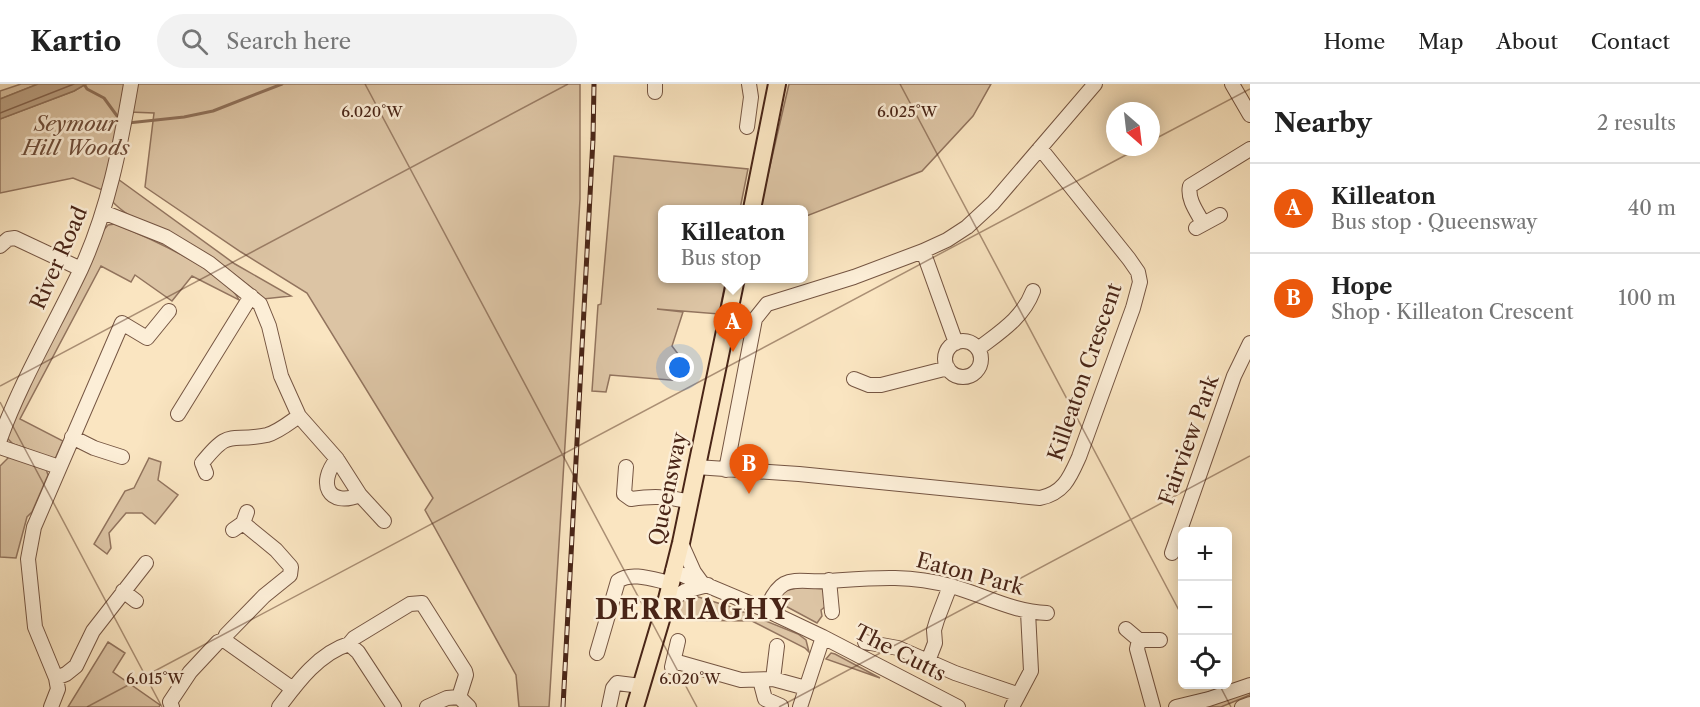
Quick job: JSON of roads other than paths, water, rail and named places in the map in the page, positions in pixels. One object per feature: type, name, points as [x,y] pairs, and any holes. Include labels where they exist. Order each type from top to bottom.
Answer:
[{"type":"main road","points":[[753,205],[777,84]]},
{"type":"main road","name":"Queensway","points":[[635,707],[681,543],[735,283]]},
{"type":"street","name":"River Road","points":[[0,439],[81,268],[103,212],[113,182],[131,84]]},
{"type":"street","points":[[747,127],[751,97],[749,84]]},
{"type":"street","points":[[726,470],[755,319],[767,304],[854,277],[923,251],[947,240],[967,227],[993,203],[1095,84]]},
{"type":"street","points":[[1232,84],[1250,115]]},
{"type":"street","name":"Killeaton Crescent","points":[[696,467],[799,474],[1040,498],[1051,496],[1062,489],[1069,481],[1079,457],[1133,308],[1140,282],[1138,272],[1129,259],[1040,148]]},
{"type":"street","points":[[1220,215],[1199,226],[1188,193],[1190,186],[1250,148]]},
{"type":"street","points":[[103,212],[166,237],[209,263],[260,304],[281,375],[299,416],[337,459],[360,495],[384,521]]},
{"type":"street","points":[[0,246],[8,239],[15,238],[81,268]]},
{"type":"street","points":[[923,251],[956,343]]},
{"type":"street","points":[[978,349],[1015,320],[1028,305],[1033,291]]},
{"type":"street","points":[[178,414],[251,296]]},
{"type":"street","points":[[51,707],[58,689],[56,678],[35,627],[28,559],[34,526],[122,323],[147,338],[169,311]]},
{"type":"street","points":[[956,343],[970,343],[978,349],[980,366],[973,375],[956,376],[948,368],[946,356],[956,343]]},
{"type":"street","name":"Fairview Park","points":[[1172,553],[1230,387],[1250,343]]},
{"type":"street","points":[[854,379],[869,385],[881,385],[948,368]]},
{"type":"street","points":[[206,473],[202,463],[218,443],[229,438],[268,435],[299,416]]},
{"type":"street","points":[[72,437],[94,448],[122,457]]},
{"type":"street","points":[[0,447],[59,467]]},
{"type":"street","points":[[337,459],[328,471],[326,480],[330,493],[335,498],[347,501],[360,495]]},
{"type":"street","points":[[626,467],[624,494],[631,499],[656,496],[672,497],[689,502]]},
{"type":"street","points":[[172,707],[170,702],[190,672],[218,642],[224,640],[226,635],[264,596],[290,575],[291,567],[276,549],[241,522]]},
{"type":"street","points":[[666,603],[685,591],[705,584],[694,572],[681,543]]},
{"type":"street","points":[[56,678],[76,666],[93,630],[146,563]]},
{"type":"street","name":"The Cutts","points":[[597,653],[618,581],[623,577],[632,576],[672,577],[705,584],[766,610],[823,636],[958,707]]},
{"type":"street","name":"Eaton Park","points":[[766,610],[773,593],[786,583],[799,580],[880,576],[903,577],[950,586],[1015,609],[1047,613]]},
{"type":"street","points":[[829,580],[832,612]]},
{"type":"street","points":[[928,661],[935,644],[934,630],[950,586]]},
{"type":"street","points":[[123,591],[136,602]]},
{"type":"street","points":[[279,707],[318,663],[339,647],[350,644],[354,638],[410,604],[422,603],[466,675],[464,702],[447,698],[427,707]]},
{"type":"street","name":"Eaton Park","points":[[866,642],[898,648],[1015,701],[1031,671],[1028,612]]},
{"type":"street","points":[[1126,629],[1139,640],[1160,640]]},
{"type":"street","name":"The Cutts","points":[[800,707],[823,636]]},
{"type":"street","points":[[224,640],[293,689]]},
{"type":"street","points":[[1139,640],[1137,649],[1154,707]]},
{"type":"street","points":[[678,641],[673,664],[741,680],[767,679],[806,688]]},
{"type":"street","points":[[350,644],[358,652],[394,707]]},
{"type":"street","points":[[777,646],[767,679],[765,699],[781,706]]},
{"type":"street","points":[[609,707],[613,688],[617,683],[642,686]]},
{"type":"street","points":[[1176,707],[1250,685]]},
{"type":"street","points":[[1242,707],[1250,704]]},
{"type":"water","points":[[38,84],[86,84],[74,91],[0,119],[0,99]]},
{"type":"waterway","points":[[84,84],[87,89],[104,98],[120,120]]},
{"type":"waterway","points":[[128,123],[184,117],[213,111],[282,84]]},
{"type":"railway","points":[[563,707],[594,84]]},
{"type":"place","name":"Killeaton","points":[[733,352]]},
{"type":"place","name":"Hope","points":[[749,494]]},
{"type":"district","name":"DERRIAGHY","points":[[693,610]]},
{"type":"park label","name":"Seymour Hill Woods","points":[[76,136]]}]
